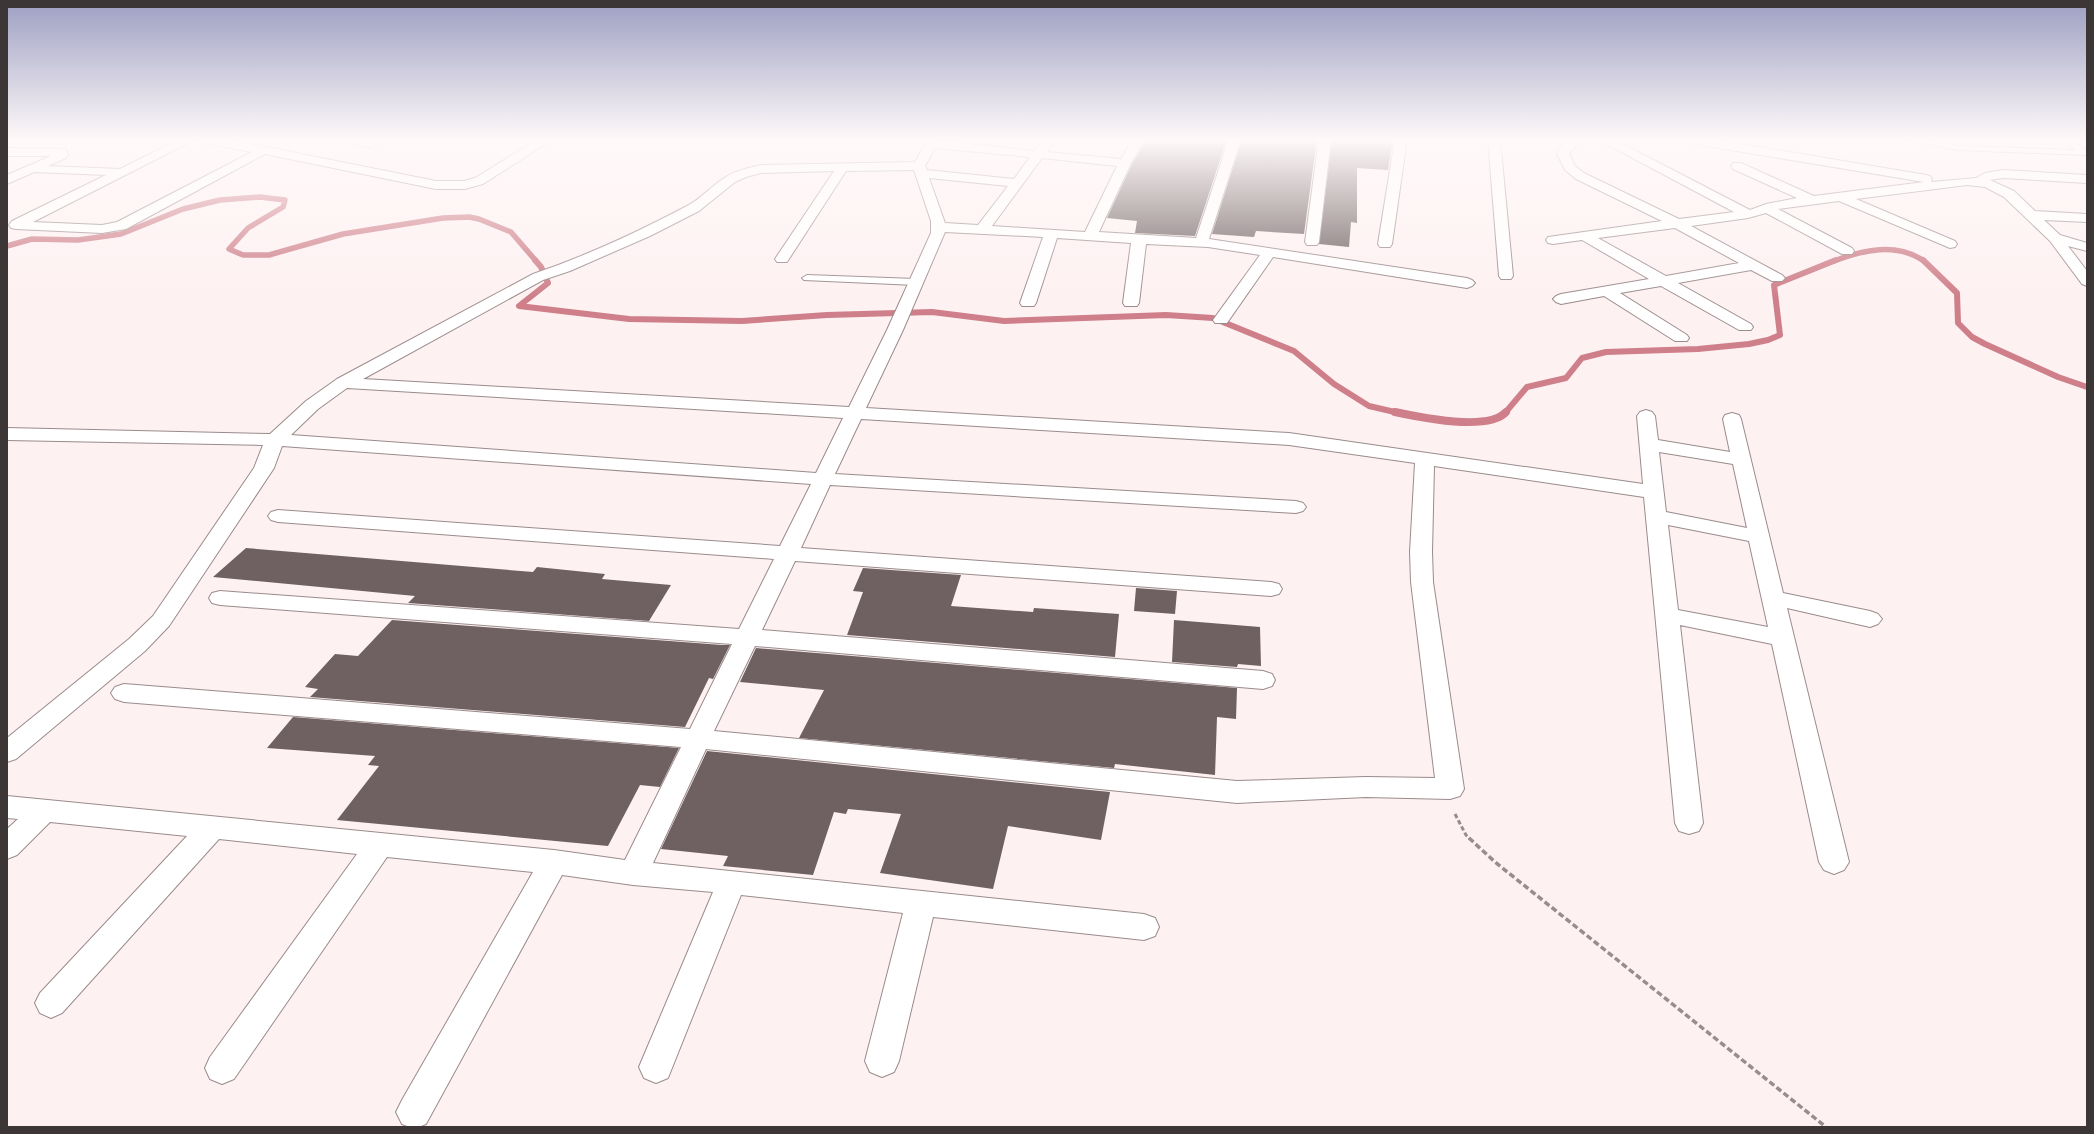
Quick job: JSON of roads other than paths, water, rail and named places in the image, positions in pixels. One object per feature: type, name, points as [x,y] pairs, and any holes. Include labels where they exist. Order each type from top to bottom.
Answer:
[{"type":"street","points":[[11,227],[83,192]]},
{"type":"street","points":[[11,227],[102,229],[121,226],[186,192]]},
{"type":"street","points":[[7,752],[137,645],[161,621],[264,468],[275,440],[312,405],[343,383],[489,302],[538,277],[565,268],[645,233],[694,208],[715,192]]},
{"type":"street","points":[[782,259],[826,192]]},
{"type":"street","points":[[632,873],[853,412],[895,330],[906,302],[938,233],[938,221],[928,192]]},
{"type":"street","points":[[982,230],[1010,192]]},
{"type":"street","points":[[1090,236],[1111,192]]},
{"type":"street","points":[[1201,243],[1218,192]]},
{"type":"street","points":[[1312,242],[1318,192]]},
{"type":"street","points":[[1385,244],[1393,192]]},
{"type":"street","points":[[1499,192],[1506,276]]},
{"type":"street","points":[[1614,192],[1678,224],[1778,278]]},
{"type":"street","points":[[1705,192],[1748,214]]},
{"type":"street","points":[[1795,192],[1813,200]]},
{"type":"street","points":[[1552,240],[1748,214],[1774,205],[1883,192]]},
{"type":"street","points":[[2005,192],[2055,238],[2087,281]]},
{"type":"street","points":[[1840,197],[1950,244]]},
{"type":"street","points":[[1766,208],[1847,251]]},
{"type":"street","points":[[2031,215],[2087,218]]},
{"type":"street","points":[[938,227],[1201,243],[1467,283]]},
{"type":"street","points":[[1028,303],[1051,234]]},
{"type":"street","points":[[1584,236],[1744,327]]},
{"type":"street","points":[[2055,238],[2087,247]]},
{"type":"street","points":[[1131,303],[1139,239]]},
{"type":"street","points":[[1221,320],[1269,253]]},
{"type":"street","points":[[1561,299],[1754,265]]},
{"type":"street","points":[[1606,291],[1681,338]]},
{"type":"street","points":[[343,383],[1289,439],[1654,492]]},
{"type":"street","points":[[1646,416],[1689,823]]},
{"type":"street","points":[[1732,419],[1834,862]]},
{"type":"street","points":[[7,434],[275,440],[822,479],[1296,507]]},
{"type":"street","points":[[1648,444],[1742,460]]},
{"type":"street","points":[[124,693],[697,739],[1237,792],[1366,787],[1450,789],[1422,582],[1421,552],[1425,458]]},
{"type":"street","points":[[278,516],[1270,589]]},
{"type":"street","points":[[1656,516],[1759,537]]},
{"type":"street","points":[[220,598],[746,637],[1263,680]]},
{"type":"street","points":[[1773,598],[1870,619]]},
{"type":"street","points":[[1666,615],[1782,638]]},
{"type":"street","points":[[7,807],[554,862],[632,873],[732,882],[1144,927]]},
{"type":"street","points":[[7,847],[45,810]]},
{"type":"street","points":[[51,1003],[212,828]]},
{"type":"street","points":[[222,1068],[379,844]]},
{"type":"street","points":[[414,1112],[554,862]]},
{"type":"street","points":[[656,1067],[732,882]]},
{"type":"street","points":[[882,1062],[921,902]]},
{"type":"lane","points":[[807,278],[916,282]]},
{"type":"waterway","points":[[7,246],[32,239],[78,240],[121,234],[183,209],[220,200],[260,197],[285,200],[283,207],[248,228],[229,249],[243,255],[269,255],[343,234],[443,218],[469,217],[479,219],[511,232],[536,261]]},
{"type":"waterway","points":[[1834,261],[1868,251],[1879,250],[1902,251],[1924,261]]},
{"type":"waterway","points":[[535,260],[541,267],[548,283],[519,306],[629,319],[742,321],[827,315],[932,312],[1004,321],[1166,315],[1213,318],[1294,351],[1334,384],[1369,406],[1399,413]]},
{"type":"waterway","points":[[1506,412],[1527,387],[1566,378],[1582,358],[1606,352],[1698,349],[1749,344],[1768,340],[1780,335],[1774,285],[1836,260]]},
{"type":"waterway","points":[[1923,260],[1957,293],[1958,323],[1972,337],[2058,377],[2087,387]]},
{"type":"waterway","points":[[1395,412],[1420,417],[1469,422],[1497,418],[1506,412]]}]
